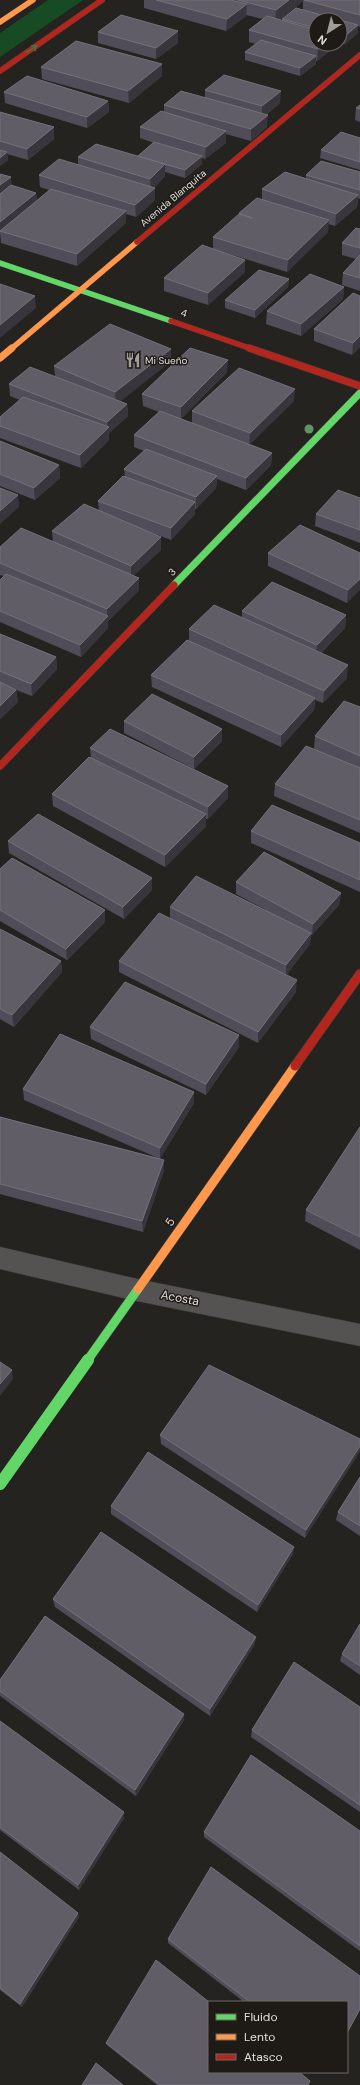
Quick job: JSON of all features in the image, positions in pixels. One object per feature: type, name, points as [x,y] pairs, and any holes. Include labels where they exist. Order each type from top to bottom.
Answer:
[{"type":"street","points":[[0,22],[33,0]]},
{"type":"street","points":[[0,71],[102,0]]},
{"type":"street","name":"Avenida Blanquita","points":[[0,358],[80,289],[360,55]]},
{"type":"street","name":"4","points":[[0,263],[80,289],[360,386]]},
{"type":"street","name":"3","points":[[0,766],[360,393]]},
{"type":"street","name":"5","points":[[0,1484],[360,974]]},
{"type":"street","name":"Acosta","points":[[0,1258],[137,1290],[360,1335]]},
{"type":"green space","points":[[48,0],[83,0],[0,57],[0,33]]},
{"type":"building","points":[[156,0],[230,0],[247,4],[227,19]]},
{"type":"building","points":[[238,0],[289,0],[276,10]]},
{"type":"building","points":[[304,0],[360,0],[360,15]]},
{"type":"building","points":[[296,8],[311,12],[308,12],[308,26],[282,19]]},
{"type":"building","points":[[121,15],[178,31],[156,48],[98,32]]},
{"type":"building","points":[[267,16],[308,28],[308,46],[249,30]]},
{"type":"building","points":[[348,22],[358,25],[348,33]]},
{"type":"building","points":[[261,40],[316,56],[300,68],[245,52]]},
{"type":"building","points":[[76,41],[162,64],[128,91],[41,67]]},
{"type":"building","points":[[224,75],[281,91],[262,106],[205,90]]},
{"type":"building","points":[[27,76],[108,101],[87,117],[4,92]]},
{"type":"building","points":[[181,91],[268,115],[251,129],[164,105]]},
{"type":"building","points":[[161,111],[226,131],[206,147],[140,127]]},
{"type":"building","points":[[0,112],[54,127],[27,149],[0,141]]},
{"type":"building","points":[[341,132],[360,138],[360,162],[321,150]]},
{"type":"building","points":[[154,142],[202,156],[185,170],[138,156]]},
{"type":"building","points":[[96,144],[165,164],[150,179],[78,157]]},
{"type":"building","points":[[0,150],[7,152],[0,158]]},
{"type":"building","points":[[59,159],[155,188],[135,205],[39,175]]},
{"type":"building","points":[[321,161],[360,172],[360,190],[306,175]]},
{"type":"building","points":[[285,172],[358,195],[336,214],[262,189]]},
{"type":"building","points":[[0,174],[11,177],[0,185]]},
{"type":"building","points":[[11,185],[36,193],[0,222],[0,194]]},
{"type":"building","points":[[51,189],[126,211],[77,254],[0,231]]},
{"type":"building","points":[[257,198],[329,220],[288,260],[213,237],[239,214],[252,218],[239,213]]},
{"type":"building","points":[[356,228],[360,229],[360,248],[342,243]]},
{"type":"building","points":[[202,245],[245,260],[208,293],[164,278]]},
{"type":"building","points":[[360,255],[360,278],[343,273]]},
{"type":"building","points":[[259,270],[289,279],[255,310],[225,300]]},
{"type":"building","points":[[310,274],[344,287],[301,324],[267,311]]},
{"type":"building","points":[[0,284],[35,296],[0,325]]},
{"type":"building","points":[[353,293],[360,296],[360,336],[353,343],[314,329]]},
{"type":"building","points":[[110,324],[171,349],[115,392],[54,366]]},
{"type":"building","points":[[190,348],[228,360],[181,407],[142,394]]},
{"type":"building","points":[[30,367],[127,404],[107,422],[9,384]]},
{"type":"building","points":[[239,368],[295,389],[250,433],[192,411]]},
{"type":"building","points":[[23,397],[109,427],[80,455],[0,426],[0,417]]},
{"type":"building","points":[[160,411],[272,453],[246,478],[134,435]]},
{"type":"building","points":[[0,441],[59,465],[34,488],[0,474]]},
{"type":"building","points":[[146,449],[217,476],[196,497],[124,469]]},
{"type":"building","points":[[123,476],[195,502],[171,528],[98,501]]},
{"type":"building","points":[[0,488],[18,495],[0,511]]},
{"type":"building","points":[[338,490],[360,498],[360,530],[316,514]]},
{"type":"building","points":[[84,504],[161,537],[131,566],[52,531]]},
{"type":"building","points":[[300,525],[360,553],[360,579],[348,590],[268,553]]},
{"type":"building","points":[[21,528],[139,578],[107,609],[0,563],[0,547]]},
{"type":"building","points":[[6,574],[108,616],[80,645],[0,611],[0,580]]},
{"type":"building","points":[[272,582],[346,615],[317,645],[242,611]]},
{"type":"building","points":[[214,605],[348,665],[324,691],[189,629]]},
{"type":"building","points":[[0,634],[56,657],[31,684],[0,671]]},
{"type":"building","points":[[187,640],[315,698],[281,735],[151,675]]},
{"type":"building","points":[[0,682],[16,690],[0,706]]},
{"type":"building","points":[[152,694],[222,729],[194,757],[124,721]]},
{"type":"building","points":[[344,701],[360,707],[360,756],[315,736]]},
{"type":"building","points":[[110,729],[228,786],[208,807],[90,748]]},
{"type":"building","points":[[306,746],[360,768],[360,820],[275,784]]},
{"type":"building","points":[[89,757],[206,814],[165,855],[52,794]]},
{"type":"building","points":[[272,805],[360,843],[360,880],[251,831]]},
{"type":"building","points":[[38,814],[152,878],[123,907],[8,841]]},
{"type":"building","points":[[264,852],[341,893],[313,924],[236,882]]},
{"type":"building","points":[[12,858],[105,910],[66,949],[0,910],[0,869]]},
{"type":"building","points":[[196,876],[311,933],[286,965],[170,907]]},
{"type":"building","points":[[159,913],[297,980],[258,1032],[119,961]]},
{"type":"building","points":[[0,929],[61,961],[12,1015],[0,1009]]},
{"type":"building","points":[[125,982],[239,1035],[206,1084],[90,1027]]},
{"type":"building","points":[[60,1034],[194,1092],[160,1148],[23,1089]]},
{"type":"building","points":[[0,1117],[164,1160],[142,1221],[0,1184]]},
{"type":"building","points":[[360,1127],[360,1237],[306,1210]]},
{"type":"building","points":[[0,1362],[12,1370],[0,1384]]},
{"type":"building","points":[[209,1365],[360,1439],[360,1446],[306,1530],[160,1435]]},
{"type":"building","points":[[148,1452],[294,1547],[258,1605],[111,1506]]},
{"type":"building","points":[[360,1477],[360,1526],[338,1512]]},
{"type":"building","points":[[101,1532],[256,1637],[210,1709],[53,1599]]},
{"type":"building","points":[[45,1616],[184,1714],[135,1790],[0,1691],[0,1680]]},
{"type":"building","points":[[360,1624],[360,1666],[342,1654]]},
{"type":"building","points":[[294,1662],[360,1707],[360,1805],[252,1730]]},
{"type":"building","points":[[0,1721],[124,1812],[78,1885],[0,1827]]},
{"type":"building","points":[[251,1755],[360,1831],[360,1946],[204,1832]]},
{"type":"building","points":[[0,1852],[78,1913],[20,2004],[0,1988]]},
{"type":"building","points":[[211,1867],[360,1976],[360,2009],[348,2031],[348,2001],[249,2001],[168,1939]]},
{"type":"building","points":[[156,1960],[208,2001],[208,2073],[300,2073],[310,2081],[308,2085],[160,2085],[106,2043]]},
{"type":"building","points":[[96,2063],[123,2085],[82,2085]]},
{"type":"traffic: fast","points":[[0,263],[171,321]]},
{"type":"traffic: fast","points":[[174,585],[360,393]]},
{"type":"traffic: fast","points":[[0,1484],[138,1289]]},
{"type":"traffic: slow","points":[[0,22],[33,0]]},
{"type":"traffic: slow","points":[[0,358],[137,242]]},
{"type":"traffic: slow","points":[[138,1289],[295,1066]]},
{"type":"traffic: jam","points":[[0,71],[102,0]]},
{"type":"traffic: jam","points":[[137,242],[360,55]]},
{"type":"traffic: jam","points":[[171,321],[360,386]]},
{"type":"traffic: jam","points":[[0,766],[174,585]]},
{"type":"traffic: jam","points":[[295,1066],[360,974]]},
{"type":"place","name":"Mi Sueño","points":[[133,360]]}]
